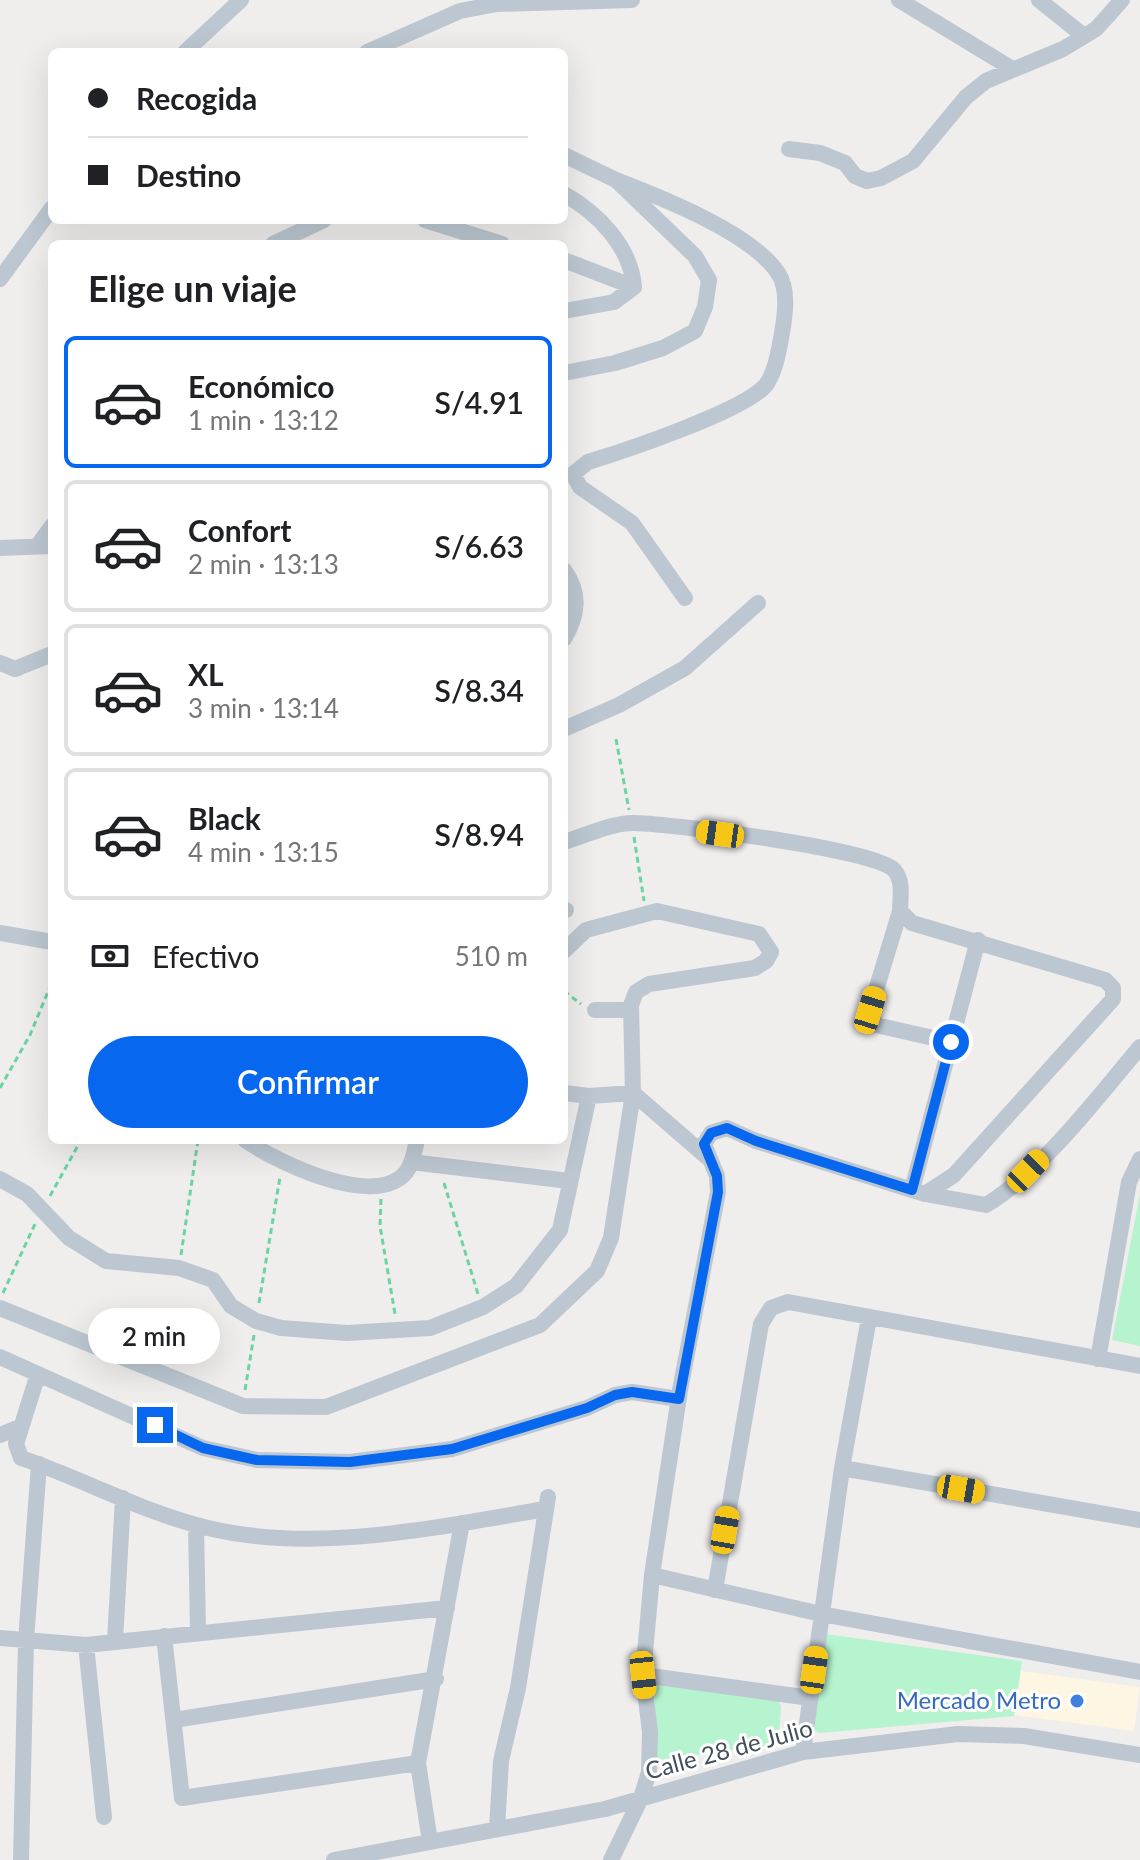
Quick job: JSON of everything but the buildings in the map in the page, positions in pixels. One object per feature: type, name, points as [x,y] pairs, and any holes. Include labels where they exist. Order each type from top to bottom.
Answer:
[{"type":"street","points":[[189,48],[241,0]]},
{"type":"street","points":[[376,48],[460,11],[497,4],[632,0]]},
{"type":"street","points":[[899,0],[1011,68]]},
{"type":"street","points":[[1039,0],[1084,36]]},
{"type":"street","points":[[789,149],[820,153],[845,163],[855,176],[867,181],[881,178],[913,161],[966,97],[1011,68],[1063,49],[1096,29],[1122,0]]},
{"type":"street","points":[[568,157],[616,180],[690,208],[756,252],[778,273],[783,290],[782,335],[765,385],[736,404],[588,462],[573,474],[580,487],[632,523],[685,598]]},
{"type":"street","points":[[568,372],[615,363],[663,348],[695,331],[705,307],[709,280],[695,256],[616,180]]},
{"type":"street","points":[[568,197],[614,236],[632,264],[634,287]]},
{"type":"street","points":[[0,279],[48,213]]},
{"type":"street","points":[[282,240],[316,224]]},
{"type":"street","points":[[438,224],[489,240]]},
{"type":"street","points":[[568,262],[634,287]]},
{"type":"street","points":[[568,310],[614,302],[634,287]]},
{"type":"street","points":[[0,548],[45,546]]},
{"type":"street","points":[[568,578],[577,597],[568,632]]},
{"type":"street","points":[[568,727],[619,705],[685,668],[758,603]]},
{"type":"street","points":[[0,663],[15,669],[48,656]]},
{"type":"street","points":[[568,841],[632,823],[804,845],[882,862],[894,870],[901,882],[900,911],[870,1010],[872,1018],[876,1025],[951,1042]]},
{"type":"street","points":[[0,1308],[243,1406],[326,1407],[540,1325],[597,1271],[611,1238],[633,1093],[631,1010],[636,992],[649,984],[755,968],[766,961],[771,952],[759,934],[657,911],[586,930],[568,947]]},
{"type":"street","points":[[900,911],[912,923],[1105,980],[1113,988],[1113,999],[954,1175],[918,1192]]},
{"type":"street","points":[[0,933],[48,941]]},
{"type":"street","points":[[918,1192],[951,1042],[978,940]]},
{"type":"street","points":[[595,1010],[631,1010]]},
{"type":"street","points":[[611,1860],[641,1798],[649,1772],[650,1745],[643,1675],[652,1575],[679,1399],[718,1192],[717,1176],[704,1144],[711,1133],[727,1128],[756,1141],[918,1192],[986,1205],[1007,1192],[1088,1108],[1140,1047]]},
{"type":"street","points":[[568,1093],[589,1096],[633,1093],[708,1158]]},
{"type":"street","points":[[0,1179],[27,1194],[69,1238],[106,1261],[179,1268],[213,1280],[231,1306],[256,1321],[281,1328],[347,1333],[430,1328],[483,1307],[516,1286],[560,1230],[589,1096]]},
{"type":"street","points":[[261,1145],[283,1161],[362,1188],[398,1181],[409,1170],[416,1144]]},
{"type":"street","points":[[1098,1359],[1129,1182],[1140,1159]]},
{"type":"street","points":[[411,1162],[439,1168],[569,1181]]},
{"type":"street","points":[[715,1590],[761,1324],[771,1308],[788,1302],[1140,1366]]},
{"type":"street","points":[[803,1752],[842,1468],[869,1318]]},
{"type":"street","points":[[0,1357],[203,1448],[257,1460],[350,1462],[452,1449],[587,1408],[615,1395],[632,1392],[679,1399]]},
{"type":"street","points":[[38,1374],[20,1427],[17,1454],[196,1525],[265,1536],[377,1537],[462,1523],[547,1503],[518,1688],[501,1761],[497,1829]]},
{"type":"street","points":[[0,1435],[20,1427]]},
{"type":"street","points":[[21,1860],[26,1641],[39,1464]]},
{"type":"street","points":[[842,1468],[1140,1520]]},
{"type":"street","points":[[115,1641],[123,1498]]},
{"type":"street","points":[[430,1842],[418,1763],[436,1679],[462,1523]]},
{"type":"street","points":[[196,1525],[198,1631]]},
{"type":"street","points":[[652,1575],[821,1614],[1140,1672]]},
{"type":"street","points":[[0,1638],[86,1645],[198,1631],[447,1608]]},
{"type":"street","points":[[164,1636],[182,1798],[418,1763]]},
{"type":"street","points":[[86,1645],[104,1817]]},
{"type":"street","points":[[643,1675],[810,1698]]},
{"type":"street","points":[[174,1720],[436,1679]]},
{"type":"street","name":"Calle 28 de Julio","points":[[334,1860],[605,1809],[803,1752],[958,1734],[1024,1736],[1140,1755]]},
{"type":"path","points":[[0,1088],[30,1035],[48,992]]},
{"type":"path","points":[[568,994],[582,1006],[595,1010]]},
{"type":"path","points":[[179,1268],[197,1144]]},
{"type":"path","points":[[243,1406],[283,1161]]},
{"type":"path","points":[[439,1168],[483,1307]]},
{"type":"path","points":[[382,1183],[380,1226],[397,1331]]},
{"type":"shaded area","name":"Mercado Metro","points":[[1021,1671],[1140,1687],[1134,1731],[1015,1715]]},
{"type":"green space","points":[[1140,1194],[1140,1346],[1112,1340]]},
{"type":"green space","points":[[825,1634],[1022,1661],[1014,1716],[814,1731]]},
{"type":"green space","points":[[654,1685],[778,1700],[781,1706],[779,1736],[770,1745],[657,1760]]},
{"type":"place","name":"Mercado Metro","points":[[1077,1701]]},
{"type":"route","points":[[155,1425],[203,1448],[257,1460],[350,1462],[452,1449],[587,1408],[615,1395],[632,1392],[679,1399],[718,1192],[717,1176],[704,1144],[711,1133],[727,1128],[756,1141],[912,1190],[951,1042]]}]
